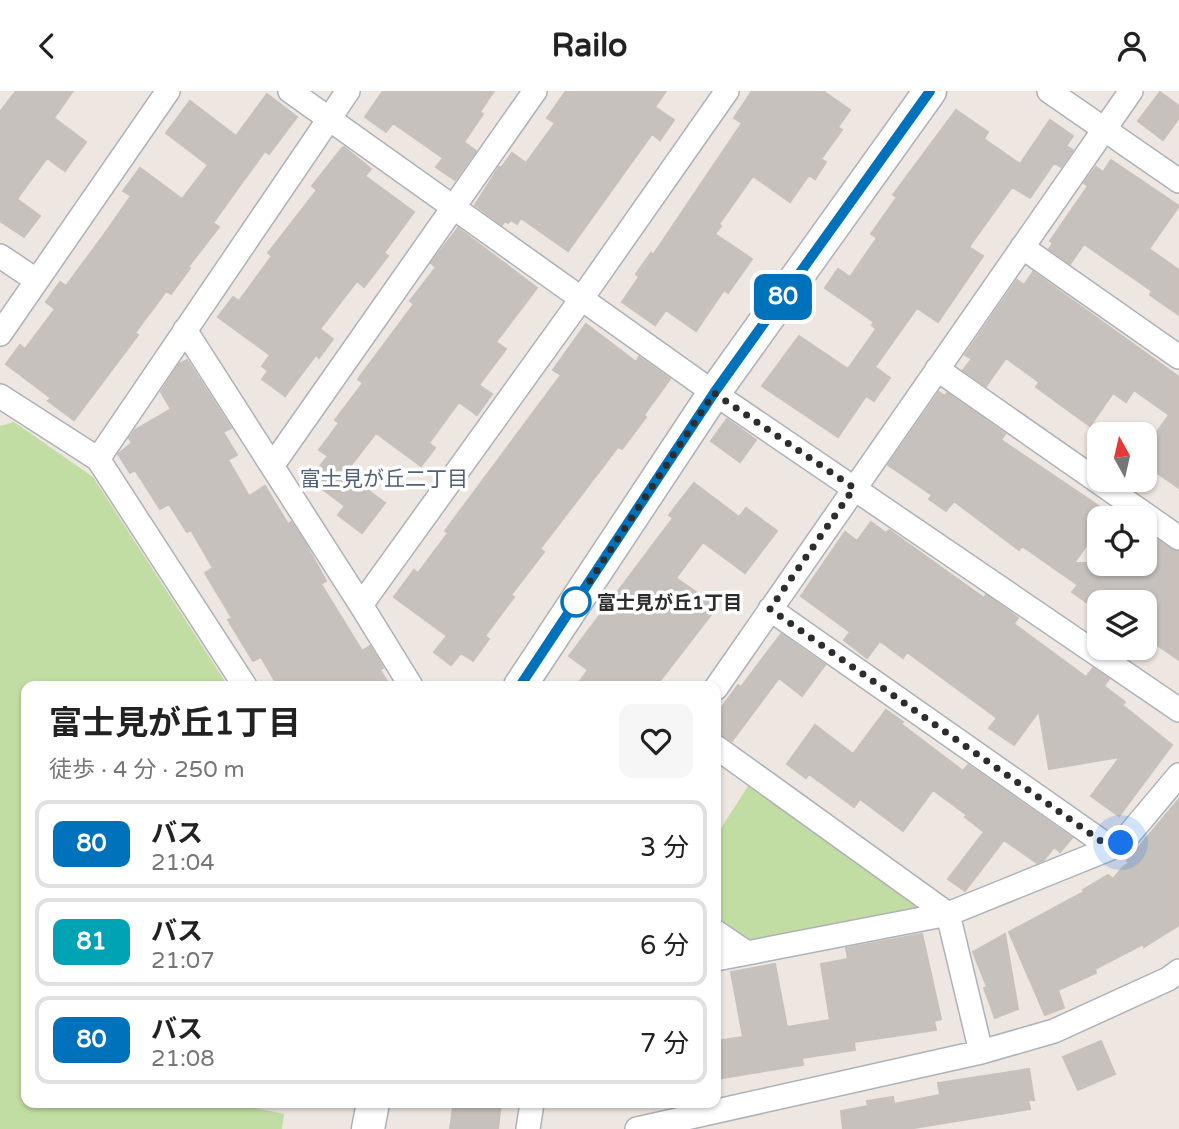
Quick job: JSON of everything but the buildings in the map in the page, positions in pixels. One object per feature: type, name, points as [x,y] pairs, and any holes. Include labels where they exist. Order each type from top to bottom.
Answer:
[{"type":"street","points":[[0,334],[168,91]]},
{"type":"street","points":[[290,91],[714,393],[1179,711]]},
{"type":"street","points":[[98,459],[348,91]]},
{"type":"street","points":[[272,466],[535,91]]},
{"type":"street","points":[[361,605],[727,91]]},
{"type":"street","points":[[523,681],[714,393],[930,91]]},
{"type":"street","points":[[1049,91],[1179,181]]},
{"type":"street","points":[[721,681],[1131,91]]},
{"type":"street","points":[[1022,247],[1179,358]]},
{"type":"street","points":[[0,256],[36,280]]},
{"type":"street","points":[[185,330],[408,681]]},
{"type":"street","points":[[937,369],[1179,538]]},
{"type":"street","points":[[0,396],[98,459],[242,681]]},
{"type":"street","points":[[770,609],[1111,848]]},
{"type":"street","points":[[721,751],[948,914],[981,1052]]},
{"type":"street","points":[[721,959],[948,914],[1121,843],[1179,775]]},
{"type":"street","points":[[721,935],[747,953]]},
{"type":"street","points":[[637,1129],[981,1052],[1054,1031],[1168,979],[1179,971]]},
{"type":"street","points":[[368,1129],[372,1108]]},
{"type":"street","points":[[528,1129],[531,1108]]},
{"type":"green space","points":[[14,422],[93,477],[225,681],[21,681],[21,1108],[255,1108],[284,1114],[282,1129],[0,1129],[0,426]]},
{"type":"green space","points":[[755,775],[948,914],[747,953],[721,935],[721,828]]},
{"type":"bus line","name":"80","points":[[523,681],[714,393],[930,91]]},
{"type":"place","name":"富士見が丘1丁目","points":[[576,602]]},
{"type":"district","name":"富士見が丘二丁目","points":[[384,479]]},
{"type":"route","points":[[576,602],[714,393],[854,488],[770,609],[1111,848],[1121,843]]}]
